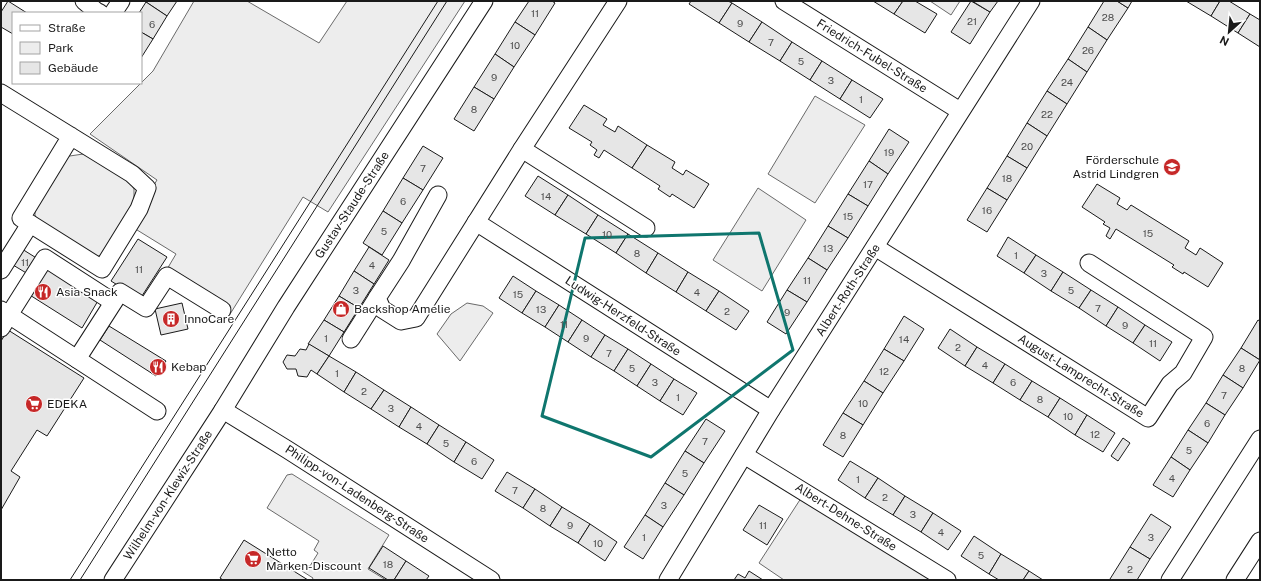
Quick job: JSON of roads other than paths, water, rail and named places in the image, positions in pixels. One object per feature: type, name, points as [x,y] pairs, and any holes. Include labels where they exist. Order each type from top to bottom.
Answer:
[{"type":"street","points":[[84,1],[98,12]]},
{"type":"street","points":[[114,12],[121,1]]},
{"type":"street","name":"Gustav-Staude-Straße","points":[[223,410],[286,307],[484,1]]},
{"type":"street","points":[[377,298],[382,309],[401,321],[416,318],[522,149],[618,1]]},
{"type":"street","name":"Friedrich-Fubel-Straße","points":[[784,1],[960,111]]},
{"type":"street","name":"Albert-Roth-Straße","points":[[668,580],[771,410],[1031,1]]},
{"type":"street","points":[[1,93],[71,136],[132,174],[147,188],[139,209],[102,270],[21,218],[71,136]]},
{"type":"street","points":[[522,149],[646,228]]},
{"type":"street","points":[[351,339],[401,261],[438,195]]},
{"type":"street","name":"Ludwig-Herzfeld-Straße","points":[[476,222],[771,410]]},
{"type":"street","points":[[1,270],[30,224]]},
{"type":"street","name":"August-Lamprecht-Straße","points":[[875,247],[1148,418],[1170,384],[1183,373],[1204,337],[1089,263]]},
{"type":"street","points":[[113,302],[44,258],[4,318],[77,359],[157,411]]},
{"type":"street","points":[[77,359],[120,292],[146,308],[166,276],[222,310]]},
{"type":"street","name":"Wilhelm-von-Klewiz-Straße","points":[[113,580],[223,410]]},
{"type":"street","name":"Philipp-von-Ladenberg-Straße","points":[[223,410],[491,580]]},
{"type":"street","points":[[1170,580],[1260,439]]},
{"type":"street","name":"Albert-Dehne-Straße","points":[[744,455],[947,580]]},
{"type":"street","points":[[1235,580],[1260,541]]},
{"type":"tram line","points":[[70,580],[438,1]]},
{"type":"tram line","points":[[80,580],[447,1]]},
{"type":"place","name":"Förderschule Astrid Lindgren","points":[[1172,167]]},
{"type":"place","name":"Asia Snack","points":[[43,292]]},
{"type":"place","name":"Backshop Amelie","points":[[341,309]]},
{"type":"place","name":"InnoCare","points":[[171,319]]},
{"type":"place","name":"Kebap","points":[[158,367]]},
{"type":"place","name":"EDEKA","points":[[34,404]]},
{"type":"place","name":"Netto Marken-Discount","points":[[253,559]]}]
